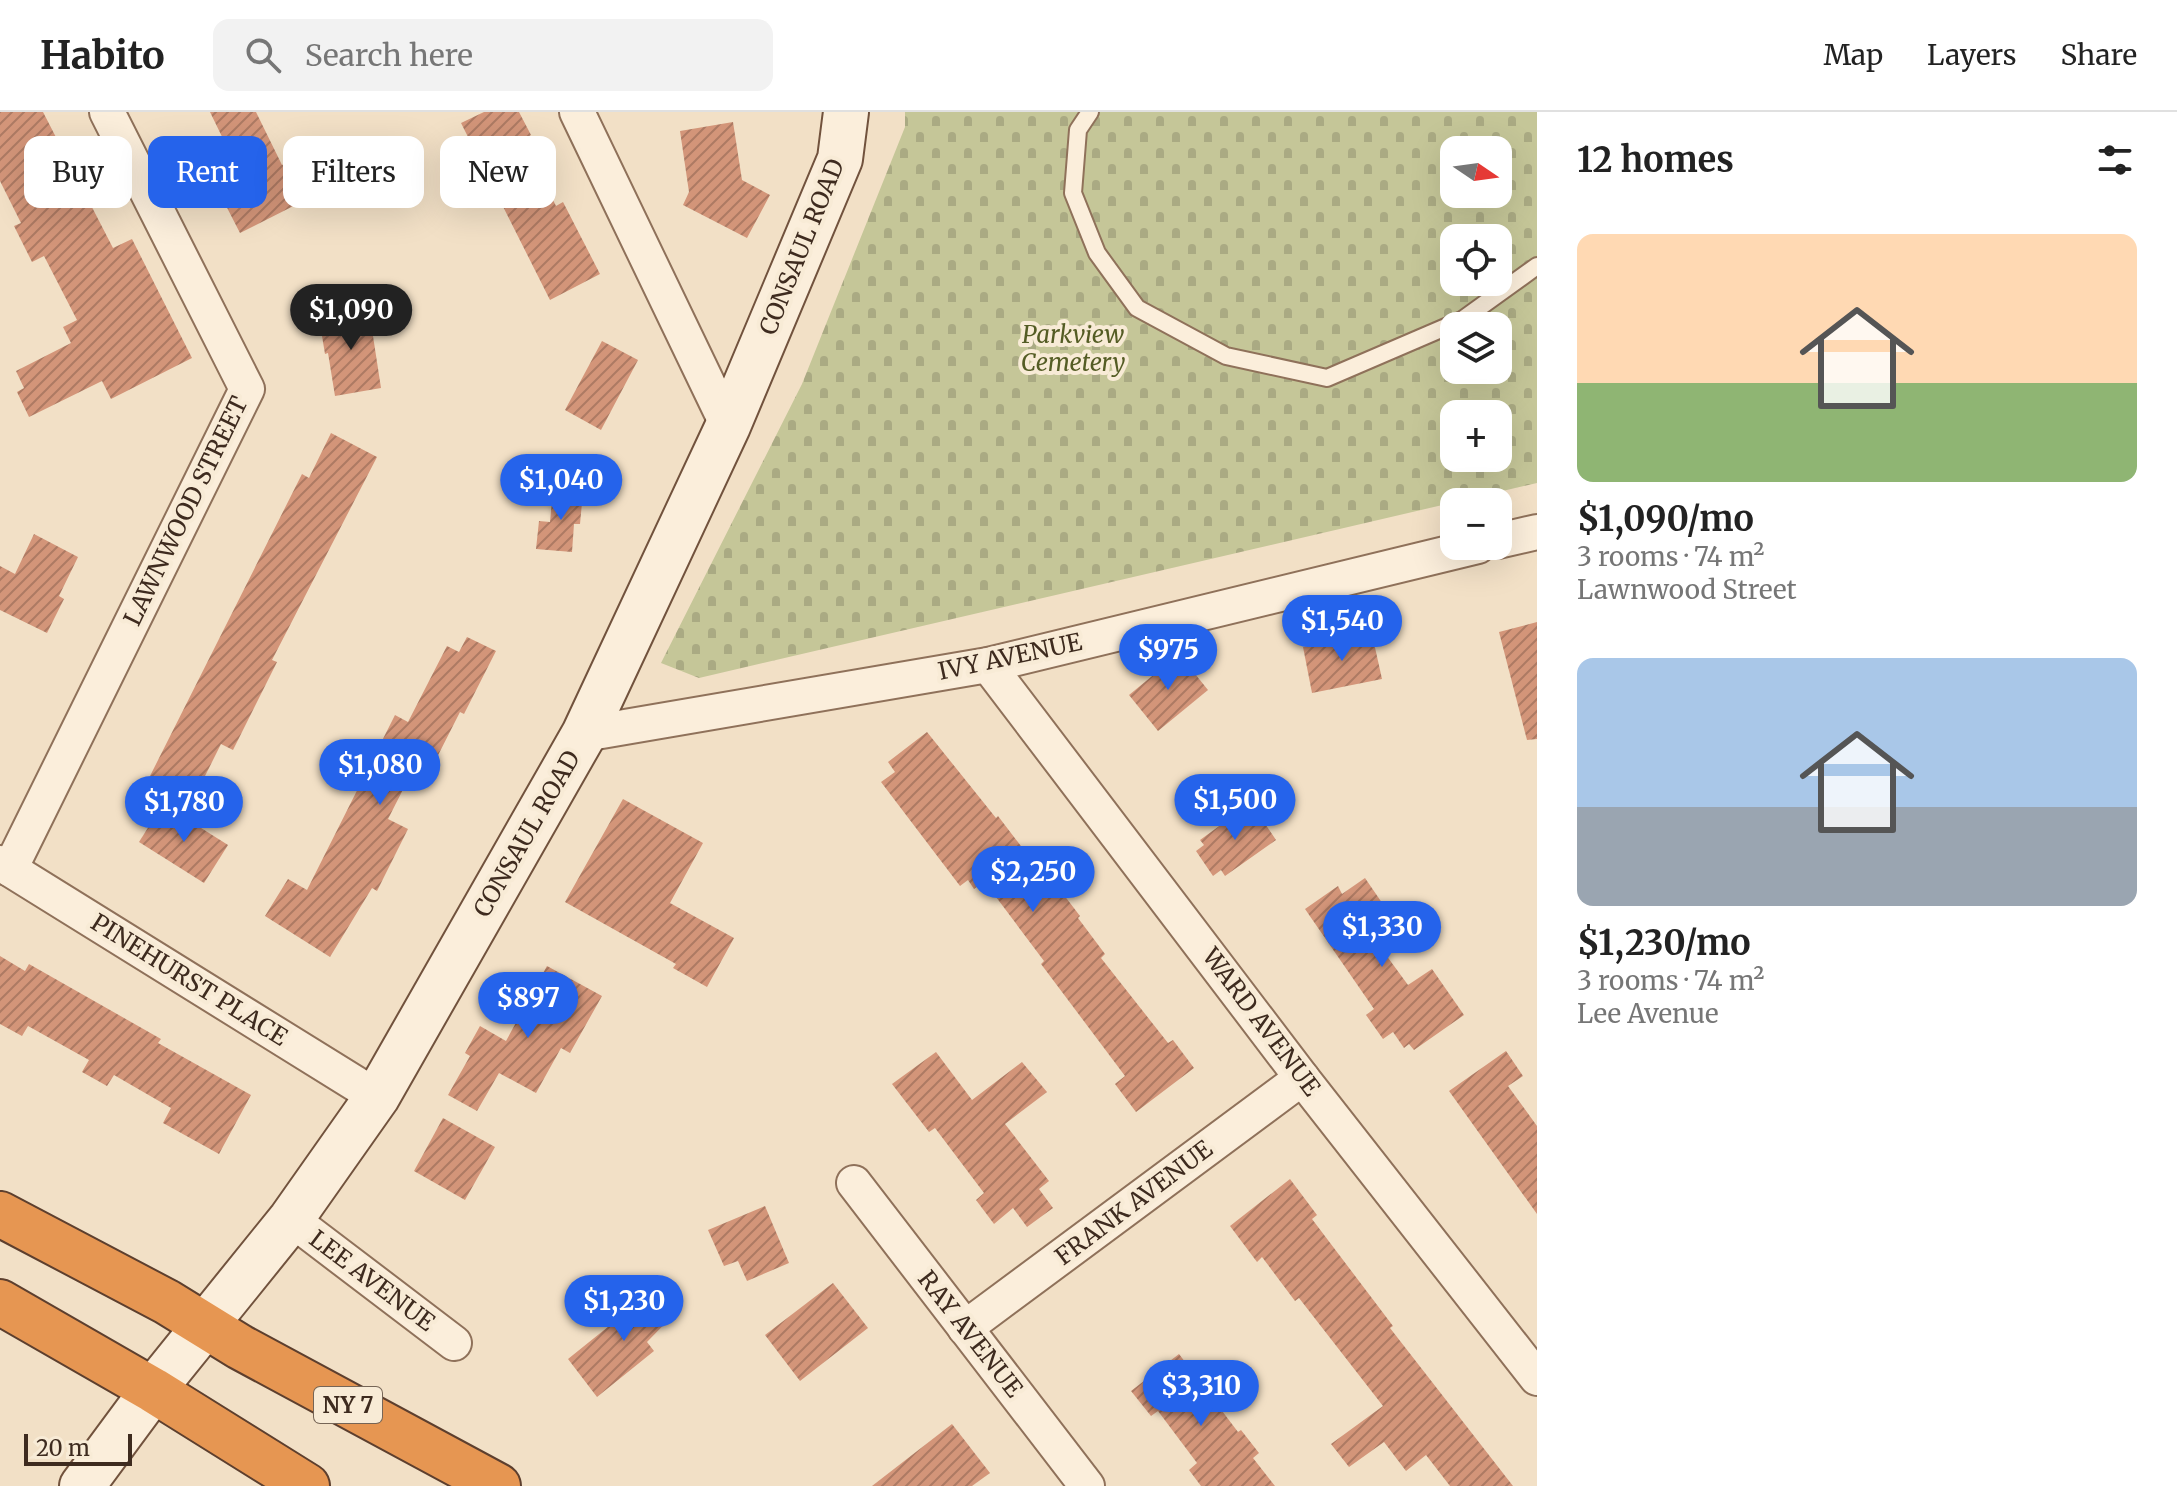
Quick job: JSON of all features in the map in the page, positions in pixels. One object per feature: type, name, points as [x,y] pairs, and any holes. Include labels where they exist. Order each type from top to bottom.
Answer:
[{"type":"highway","name":"NY 7","points":[[0,1214],[167,1302],[253,1354],[498,1486]]},
{"type":"highway","points":[[0,1302],[153,1390],[307,1486]]},
{"type":"street","name":"LAWNWOOD STREET","points":[[5,866],[247,389],[107,112]]},
{"type":"street","points":[[577,112],[728,426]]},
{"type":"street","name":"CONSAUL ROAD","points":[[82,1486],[153,1390],[291,1219],[377,1097],[584,734],[728,426],[840,159],[846,112]]},
{"type":"street","points":[[1512,538],[1537,532]]},
{"type":"street","name":"IVY AVENUE","points":[[584,734],[988,665],[1440,555]]},
{"type":"street","name":"WARD AVENUE","points":[[988,665],[1302,1078],[1537,1378]]},
{"type":"street","name":"PINEHURST PLACE","points":[[5,866],[377,1097]]},
{"type":"street","name":"FRANK AVENUE","points":[[965,1328],[1302,1078]]},
{"type":"street","name":"RAY AVENUE","points":[[854,1183],[1087,1486]]},
{"type":"street","name":"LEE AVENUE","points":[[291,1219],[454,1343]]},
{"type":"lane","points":[[1090,112],[1078,130],[1073,193],[1097,253],[1137,308],[1226,356],[1327,378],[1462,320],[1537,266]]},
{"type":"green space","name":"Parkview Cemetery","points":[[905,112],[1537,112],[1537,483],[1512,489],[1440,488],[1440,506],[699,678],[661,663],[802,384],[905,127]]},
{"type":"building","points":[[0,112],[43,112],[55,136],[24,136],[24,208],[92,208],[113,248],[132,239],[192,358],[111,399],[102,381],[29,417],[17,392],[24,388],[16,371],[71,343],[63,327],[77,320],[44,256],[32,262],[14,226],[21,223],[0,181]]},
{"type":"building","points":[[210,112],[256,112],[283,164],[283,208],[289,208],[240,233],[227,208],[267,208],[267,136],[222,136]]},
{"type":"building","points":[[484,112],[519,112],[531,135],[468,136],[461,123]]},
{"type":"building","points":[[733,122],[742,180],[770,195],[747,238],[683,205],[689,192],[680,131]]},
{"type":"building","points":[[563,202],[600,274],[550,300],[504,208],[556,208]]},
{"type":"building","points":[[369,310],[381,388],[335,396],[319,318]]},
{"type":"building","points":[[602,341],[638,360],[601,430],[565,410]]},
{"type":"building","points":[[331,433],[377,457],[272,660],[277,662],[233,750],[221,744],[194,798],[150,776],[302,474],[309,478]]},
{"type":"building","points":[[553,490],[583,492],[580,524],[574,524],[572,552],[536,549],[539,521],[550,522]]},
{"type":"building","points":[[34,534],[78,557],[59,596],[64,599],[47,633],[0,610],[0,566],[15,574]]},
{"type":"building","points":[[1537,622],[1537,739],[1527,740],[1499,632]]},
{"type":"building","points":[[1372,634],[1382,679],[1312,693],[1303,647]]},
{"type":"building","points":[[467,637],[496,651],[428,775],[414,768],[388,819],[408,829],[377,891],[372,888],[330,957],[265,916],[288,879],[307,890],[395,715],[408,722],[447,646],[459,652]]},
{"type":"building","points":[[1179,654],[1208,690],[1158,731],[1129,695]]},
{"type":"building","points":[[927,732],[1040,871],[1044,869],[1105,954],[1101,958],[1168,1043],[1173,1040],[1194,1068],[1136,1112],[1115,1084],[1125,1076],[1041,964],[1044,961],[984,881],[974,889],[968,880],[960,886],[881,782],[895,772],[888,762]]},
{"type":"building","points":[[623,799],[703,843],[670,903],[734,938],[707,987],[673,968],[676,964],[565,902]]},
{"type":"building","points":[[1251,803],[1276,840],[1225,876],[1221,870],[1213,876],[1196,851],[1204,845],[1200,840]]},
{"type":"building","points":[[163,804],[228,845],[204,883],[139,842]]},
{"type":"building","points":[[1365,878],[1389,913],[1367,929],[1408,985],[1432,969],[1464,1015],[1414,1050],[1409,1044],[1404,1048],[1393,1032],[1383,1039],[1366,1015],[1374,1009],[1305,909],[1338,886],[1342,894]]},
{"type":"building","points":[[0,956],[25,971],[29,964],[161,1039],[158,1043],[251,1095],[219,1154],[163,1123],[171,1108],[114,1075],[107,1086],[82,1072],[89,1060],[28,1026],[22,1036],[0,1024]]},
{"type":"building","points":[[547,966],[602,996],[570,1053],[561,1048],[536,1093],[499,1073],[477,1111],[448,1095],[470,1056],[465,1053],[480,1026],[506,1041]]},
{"type":"building","points":[[1506,1051],[1523,1076],[1508,1086],[1537,1126],[1537,1214],[1449,1091]]},
{"type":"building","points":[[936,1052],[972,1100],[1022,1062],[1047,1092],[1005,1124],[1049,1181],[1039,1189],[1053,1208],[1027,1227],[1013,1208],[994,1224],[976,1200],[984,1193],[935,1128],[929,1132],[892,1084]]},
{"type":"building","points":[[443,1118],[495,1147],[465,1200],[414,1171]]},
{"type":"building","points":[[1290,1179],[1317,1215],[1312,1219],[1393,1326],[1390,1328],[1513,1486],[1450,1486],[1426,1455],[1406,1471],[1384,1442],[1349,1467],[1331,1444],[1383,1406],[1299,1298],[1295,1301],[1262,1257],[1257,1262],[1230,1226]]},
{"type":"building","points":[[765,1206],[789,1263],[747,1281],[738,1261],[724,1266],[708,1230]]},
{"type":"building","points":[[833,1283],[868,1328],[800,1381],[765,1335]]},
{"type":"building","points":[[661,1284],[683,1305],[647,1342],[654,1351],[597,1397],[568,1359],[614,1322],[619,1328]]},
{"type":"building","points":[[1179,1354],[1238,1432],[1241,1430],[1259,1453],[1253,1458],[1275,1486],[1201,1486],[1189,1470],[1197,1463],[1158,1411],[1151,1416],[1131,1391]]},
{"type":"building","points":[[952,1424],[990,1473],[972,1486],[872,1486]]}]
